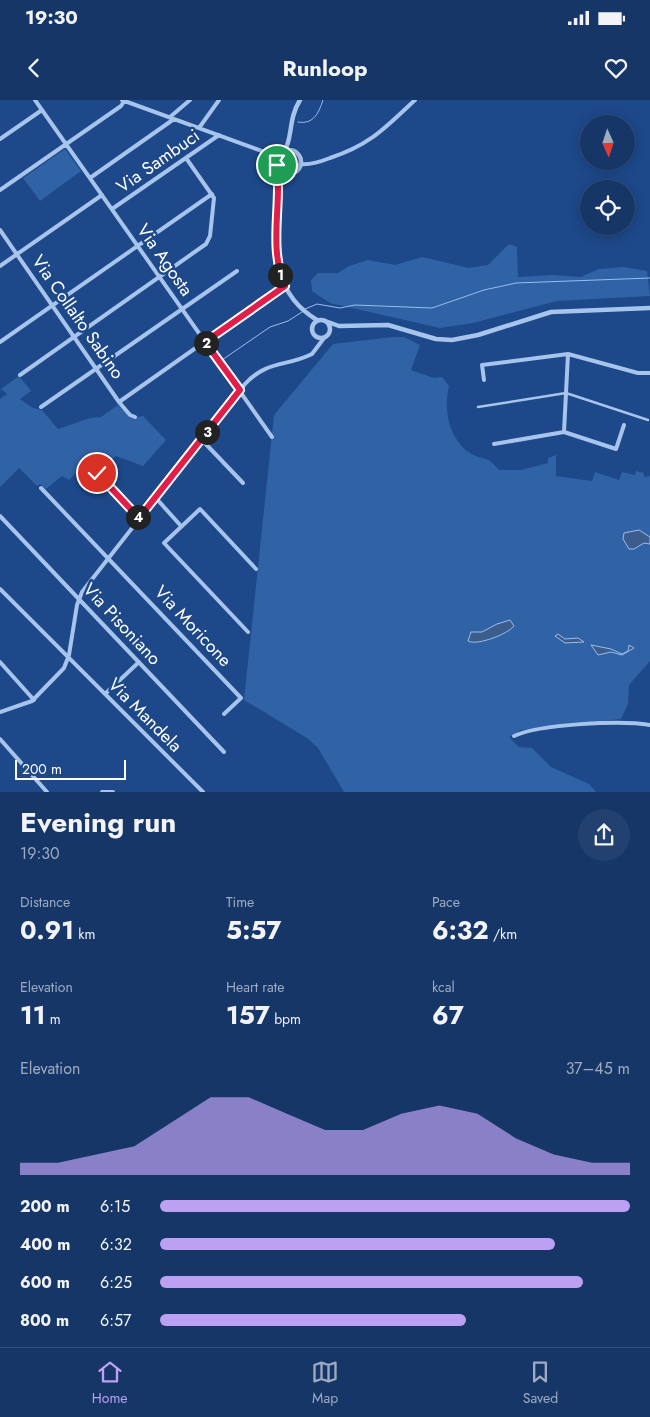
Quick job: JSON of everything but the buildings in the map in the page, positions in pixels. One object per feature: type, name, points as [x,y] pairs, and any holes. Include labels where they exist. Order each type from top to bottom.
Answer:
[{"type":"street","name":"Via Agosta","points":[[34,100],[272,436]]},
{"type":"street","points":[[0,190],[122,106],[124,100],[278,157]]},
{"type":"street","points":[[90,178],[172,118],[190,100]]},
{"type":"street","points":[[199,128],[219,100]]},
{"type":"street","points":[[300,100],[292,116],[284,152],[278,157],[279,188],[276,249],[278,265],[285,286],[300,308],[316,320],[322,319],[343,326],[388,325],[436,339],[452,340],[478,335],[551,312],[650,308]]},
{"type":"street","points":[[300,164],[313,164],[362,146],[376,136],[415,100]]},
{"type":"street","points":[[0,139],[42,110]]},
{"type":"street","name":"Via Sambuci","points":[[112,209],[219,135]]},
{"type":"street","points":[[279,188],[284,176],[297,170],[300,164],[300,159],[294,152],[288,139]]},
{"type":"street","points":[[284,152],[294,152]]},
{"type":"street","points":[[20,374],[206,244],[210,236],[214,202],[212,194],[186,158]]},
{"type":"street","points":[[277,165],[281,171],[288,174]]},
{"type":"street","points":[[0,266],[102,194]]},
{"type":"street","points":[[0,342],[212,194]]},
{"type":"street","name":"Via Collalto Sabino","points":[[0,230],[119,402],[135,418]]},
{"type":"street","points":[[41,407],[238,271]]},
{"type":"street","points":[[119,402],[285,286]]},
{"type":"street","points":[[305,313],[318,346]]},
{"type":"street","points":[[312,328],[316,320]]},
{"type":"street","points":[[328,322],[329,334]]},
{"type":"street","points":[[0,712],[34,700],[56,678],[68,658],[78,598],[108,557],[240,390],[263,368],[315,353],[324,338],[343,326]]},
{"type":"street","points":[[316,337],[324,338]]},
{"type":"street","points":[[484,380],[482,365],[568,354],[638,373],[650,373]]},
{"type":"street","points":[[564,432],[568,354]]},
{"type":"street","points":[[478,407],[566,394],[648,420]]},
{"type":"street","points":[[494,444],[564,432],[616,449],[624,425]]},
{"type":"street","points":[[201,439],[243,483]]},
{"type":"street","points":[[97,473],[139,518]]},
{"type":"street","points":[[41,488],[108,557]]},
{"type":"street","points":[[155,497],[181,526]]},
{"type":"street","points":[[248,632],[164,542],[200,509],[256,569]]},
{"type":"street","name":"Via Pisoniano","points":[[0,516],[224,752]]},
{"type":"street","name":"Via Moricone","points":[[108,557],[241,698],[224,714]]},
{"type":"street","name":"Via Mandela","points":[[0,589],[203,792]]},
{"type":"street","points":[[0,662],[34,700]]},
{"type":"street","points":[[105,694],[139,662]]},
{"type":"street","points":[[514,736],[534,730],[619,722],[650,725]]},
{"type":"street","points":[[0,739],[47,792]]},
{"type":"street","points":[[102,792],[113,792]]},
{"type":"shaded area","points":[[65,149],[81,171],[40,201],[23,178]]},
{"type":"shaded area","points":[[509,244],[517,247],[518,277],[552,275],[581,277],[599,269],[624,267],[647,271],[650,296],[557,301],[473,323],[440,328],[330,303],[312,291],[311,280],[318,273],[338,273],[349,266],[368,260],[395,265],[422,257],[469,268],[488,265]]},
{"type":"shaded area","points":[[404,337],[420,345],[411,370],[434,378],[442,377],[449,386],[447,414],[457,440],[470,453],[491,461],[499,470],[521,470],[548,463],[548,458],[556,455],[556,476],[592,481],[595,472],[619,480],[622,472],[635,475],[636,471],[644,473],[644,477],[650,476],[650,661],[629,685],[628,704],[621,719],[521,730],[509,737],[519,747],[532,748],[551,767],[589,784],[596,792],[344,792],[318,748],[307,738],[244,700],[274,415],[333,344]]},
{"type":"shaded area","points":[[19,376],[31,391],[20,399],[33,408],[42,410],[58,429],[90,418],[101,417],[118,405],[131,418],[143,416],[166,440],[143,466],[116,456],[98,470],[85,464],[69,480],[62,476],[46,489],[40,484],[37,486],[19,468],[0,487],[0,399],[7,394],[1,389]]},
{"type":"shaded area","points":[[639,530],[650,537],[650,544],[644,543],[634,549],[629,549],[623,539],[624,533]]},
{"type":"shaded area","points":[[510,620],[514,626],[506,632],[485,641],[468,641],[471,632],[482,632]]},
{"type":"shaded area","points":[[558,634],[565,639],[578,638],[584,642],[565,643],[555,636]]},
{"type":"shaded area","points":[[591,645],[611,649],[622,654],[628,651],[629,645],[634,648],[622,655],[611,652],[598,655]]},
{"type":"waterway","points":[[298,122],[312,120],[318,113],[323,100]]},
{"type":"waterway","points":[[305,309],[317,304],[340,308],[355,305],[432,308],[484,290],[516,283],[650,278]]},
{"type":"waterway","points":[[222,360],[270,327],[288,321],[302,312]]},
{"type":"route","points":[[97,473],[139,518],[240,390],[205,342],[285,286],[280,276],[276,249],[279,188],[277,165]]}]
